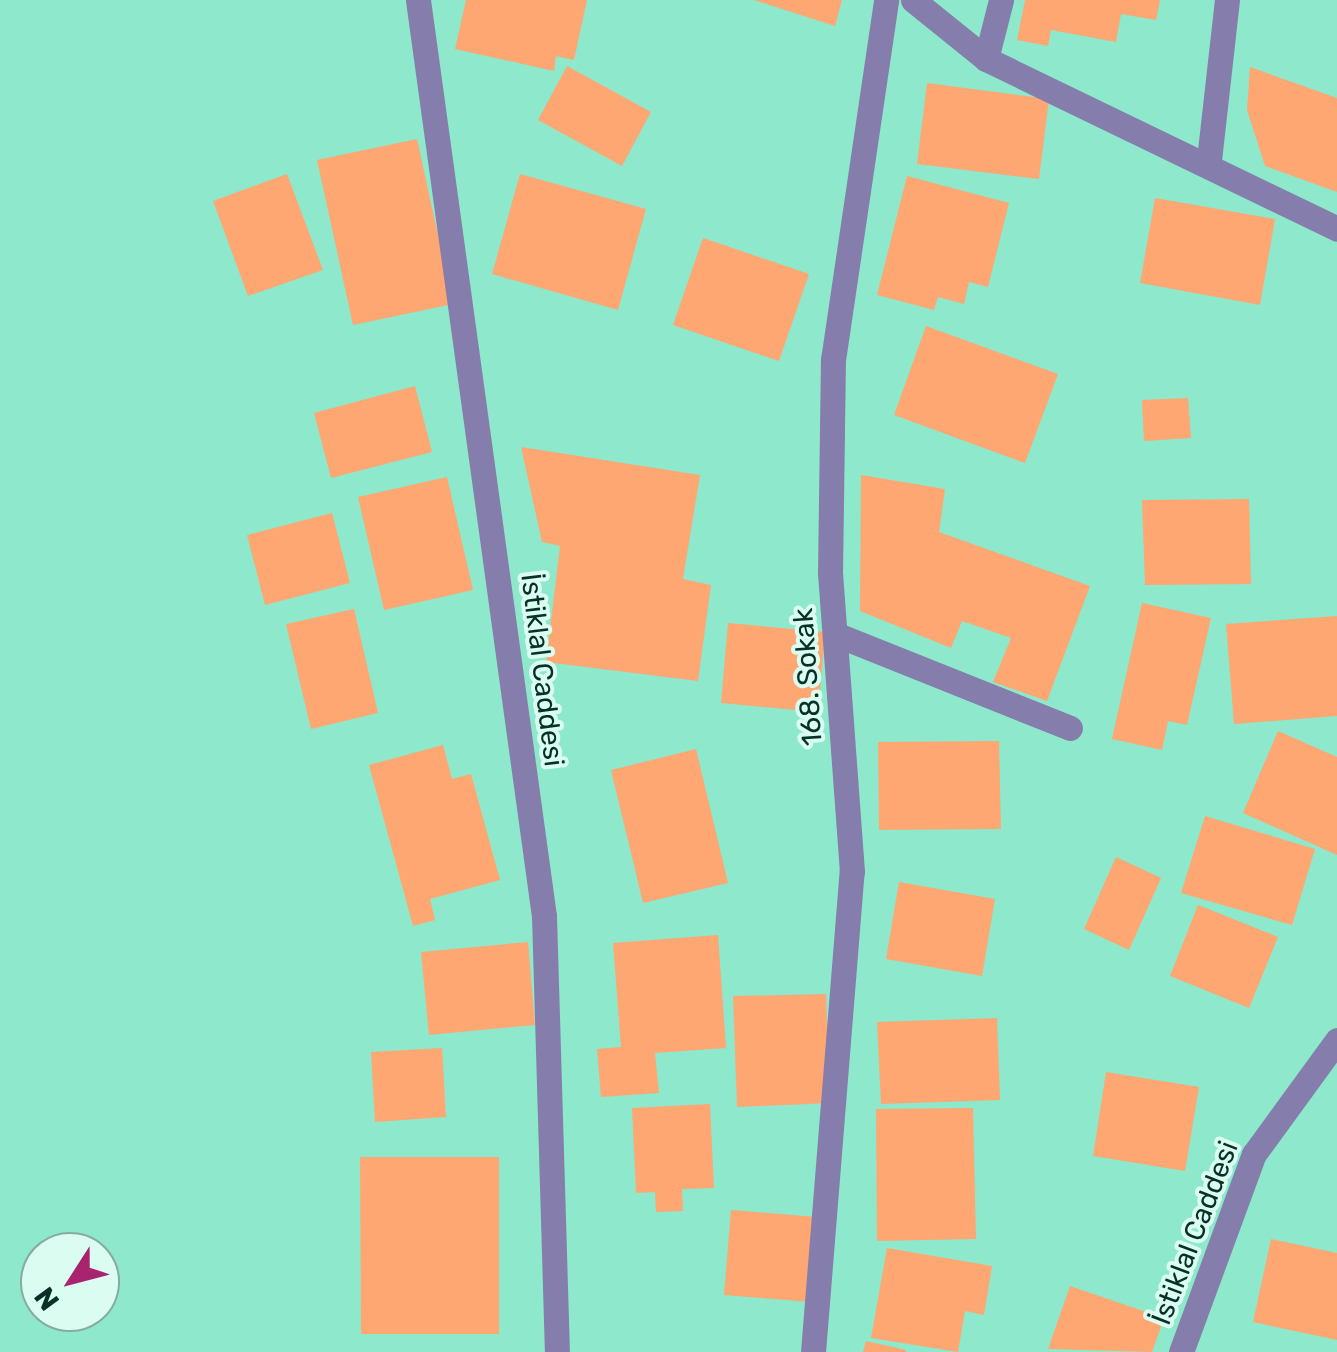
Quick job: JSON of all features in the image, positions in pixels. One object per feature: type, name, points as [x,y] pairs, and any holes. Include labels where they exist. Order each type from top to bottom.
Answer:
[{"type":"street","name":"İstiklal Caddesi","points":[[418,0],[544,916],[557,1352]]},
{"type":"street","name":"168. Sokak","points":[[812,1352],[852,872],[835,634],[832,360],[886,0]]},
{"type":"street","points":[[913,0],[986,59],[1209,160],[1337,229]]},
{"type":"street","points":[[986,59],[1001,0]]},
{"type":"street","points":[[1209,160],[1227,0]]},
{"type":"street","points":[[835,634],[1070,728]]},
{"type":"street","name":"İstiklal Caddesi","points":[[1181,1352],[1254,1154],[1337,1040]]},
{"type":"building","points":[[466,0],[587,0],[574,60],[556,56],[554,71],[455,49]]},
{"type":"building","points":[[754,0],[842,0],[835,26]]},
{"type":"building","points":[[1025,0],[1160,0],[1156,20],[1121,14],[1116,42],[1051,30],[1048,46],[1017,40]]},
{"type":"building","points":[[567,66],[651,112],[622,166],[538,120]]},
{"type":"building","points":[[1250,67],[1337,98],[1337,192],[1265,166],[1247,110]]},
{"type":"building","points":[[927,83],[1049,99],[1039,179],[917,164]]},
{"type":"building","points":[[417,139],[453,304],[353,325],[317,160]]},
{"type":"building","points":[[287,174],[323,270],[248,296],[213,201]]},
{"type":"building","points":[[520,174],[646,209],[618,310],[492,274]]},
{"type":"building","points":[[907,176],[1009,203],[988,287],[969,282],[964,304],[938,297],[934,310],[877,295]]},
{"type":"building","points":[[1155,198],[1275,219],[1260,305],[1140,283]]},
{"type":"building","points":[[703,238],[809,274],[779,361],[673,325]]},
{"type":"building","points":[[926,326],[1058,374],[1025,463],[894,415]]},
{"type":"building","points":[[415,386],[432,452],[331,478],[314,413]]},
{"type":"building","points":[[1188,398],[1191,438],[1144,441],[1142,400]]},
{"type":"building","points":[[521,447],[700,475],[683,579],[711,585],[698,681],[546,662],[560,546],[542,542]]},
{"type":"building","points":[[861,475],[945,489],[939,532],[1090,586],[1047,701],[993,682],[1011,638],[962,621],[951,648],[860,611]]},
{"type":"building","points":[[447,477],[473,590],[384,610],[358,497]]},
{"type":"building","points":[[1249,499],[1251,584],[1145,585],[1142,500]]},
{"type":"building","points":[[332,513],[350,583],[265,605],[247,535]]},
{"type":"building","points":[[1142,603],[1211,618],[1187,725],[1168,721],[1162,750],[1112,739]]},
{"type":"building","points":[[354,609],[378,713],[311,729],[286,624]]},
{"type":"building","points":[[1337,616],[1337,716],[1234,724],[1226,624]]},
{"type":"building","points":[[728,623],[825,632],[818,712],[721,703]]},
{"type":"building","points":[[1278,731],[1337,757],[1337,855],[1243,813]]},
{"type":"building","points":[[999,741],[1001,829],[879,830],[878,742]]},
{"type":"building","points":[[443,745],[452,779],[471,774],[500,880],[430,899],[435,920],[413,926],[369,765]]},
{"type":"building","points":[[696,749],[728,883],[643,903],[611,770]]},
{"type":"building","points":[[1205,816],[1315,849],[1292,925],[1181,893]]},
{"type":"building","points":[[1116,857],[1161,878],[1129,950],[1084,929]]},
{"type":"building","points":[[899,882],[995,899],[982,976],[886,959]]},
{"type":"building","points":[[1198,905],[1278,937],[1249,1008],[1170,976]]},
{"type":"building","points":[[718,935],[726,1048],[655,1053],[659,1093],[601,1097],[597,1049],[621,1047],[613,943]]},
{"type":"building","points":[[528,942],[535,1025],[429,1035],[421,952]]},
{"type":"building","points":[[826,994],[830,1103],[737,1107],[733,996]]},
{"type":"building","points":[[997,1018],[1000,1100],[881,1104],[877,1022]]},
{"type":"building","points":[[442,1048],[446,1117],[375,1122],[371,1052]]},
{"type":"building","points":[[1106,1072],[1199,1087],[1185,1171],[1093,1156]]},
{"type":"building","points":[[710,1104],[714,1188],[682,1189],[683,1211],[656,1212],[655,1192],[636,1193],[632,1108]]},
{"type":"building","points":[[973,1108],[976,1239],[877,1241],[876,1109]]},
{"type":"building","points":[[360,1157],[499,1157],[499,1334],[361,1334]]},
{"type":"building","points":[[731,1210],[817,1217],[810,1302],[724,1295]]},
{"type":"building","points":[[1271,1239],[1337,1253],[1337,1340],[1253,1322]]},
{"type":"building","points":[[887,1248],[992,1266],[984,1315],[965,1311],[958,1352],[871,1338]]},
{"type":"building","points":[[1070,1286],[1164,1318],[1152,1352],[1048,1349]]},
{"type":"building","points":[[866,1341],[906,1350],[906,1352],[863,1352]]}]
